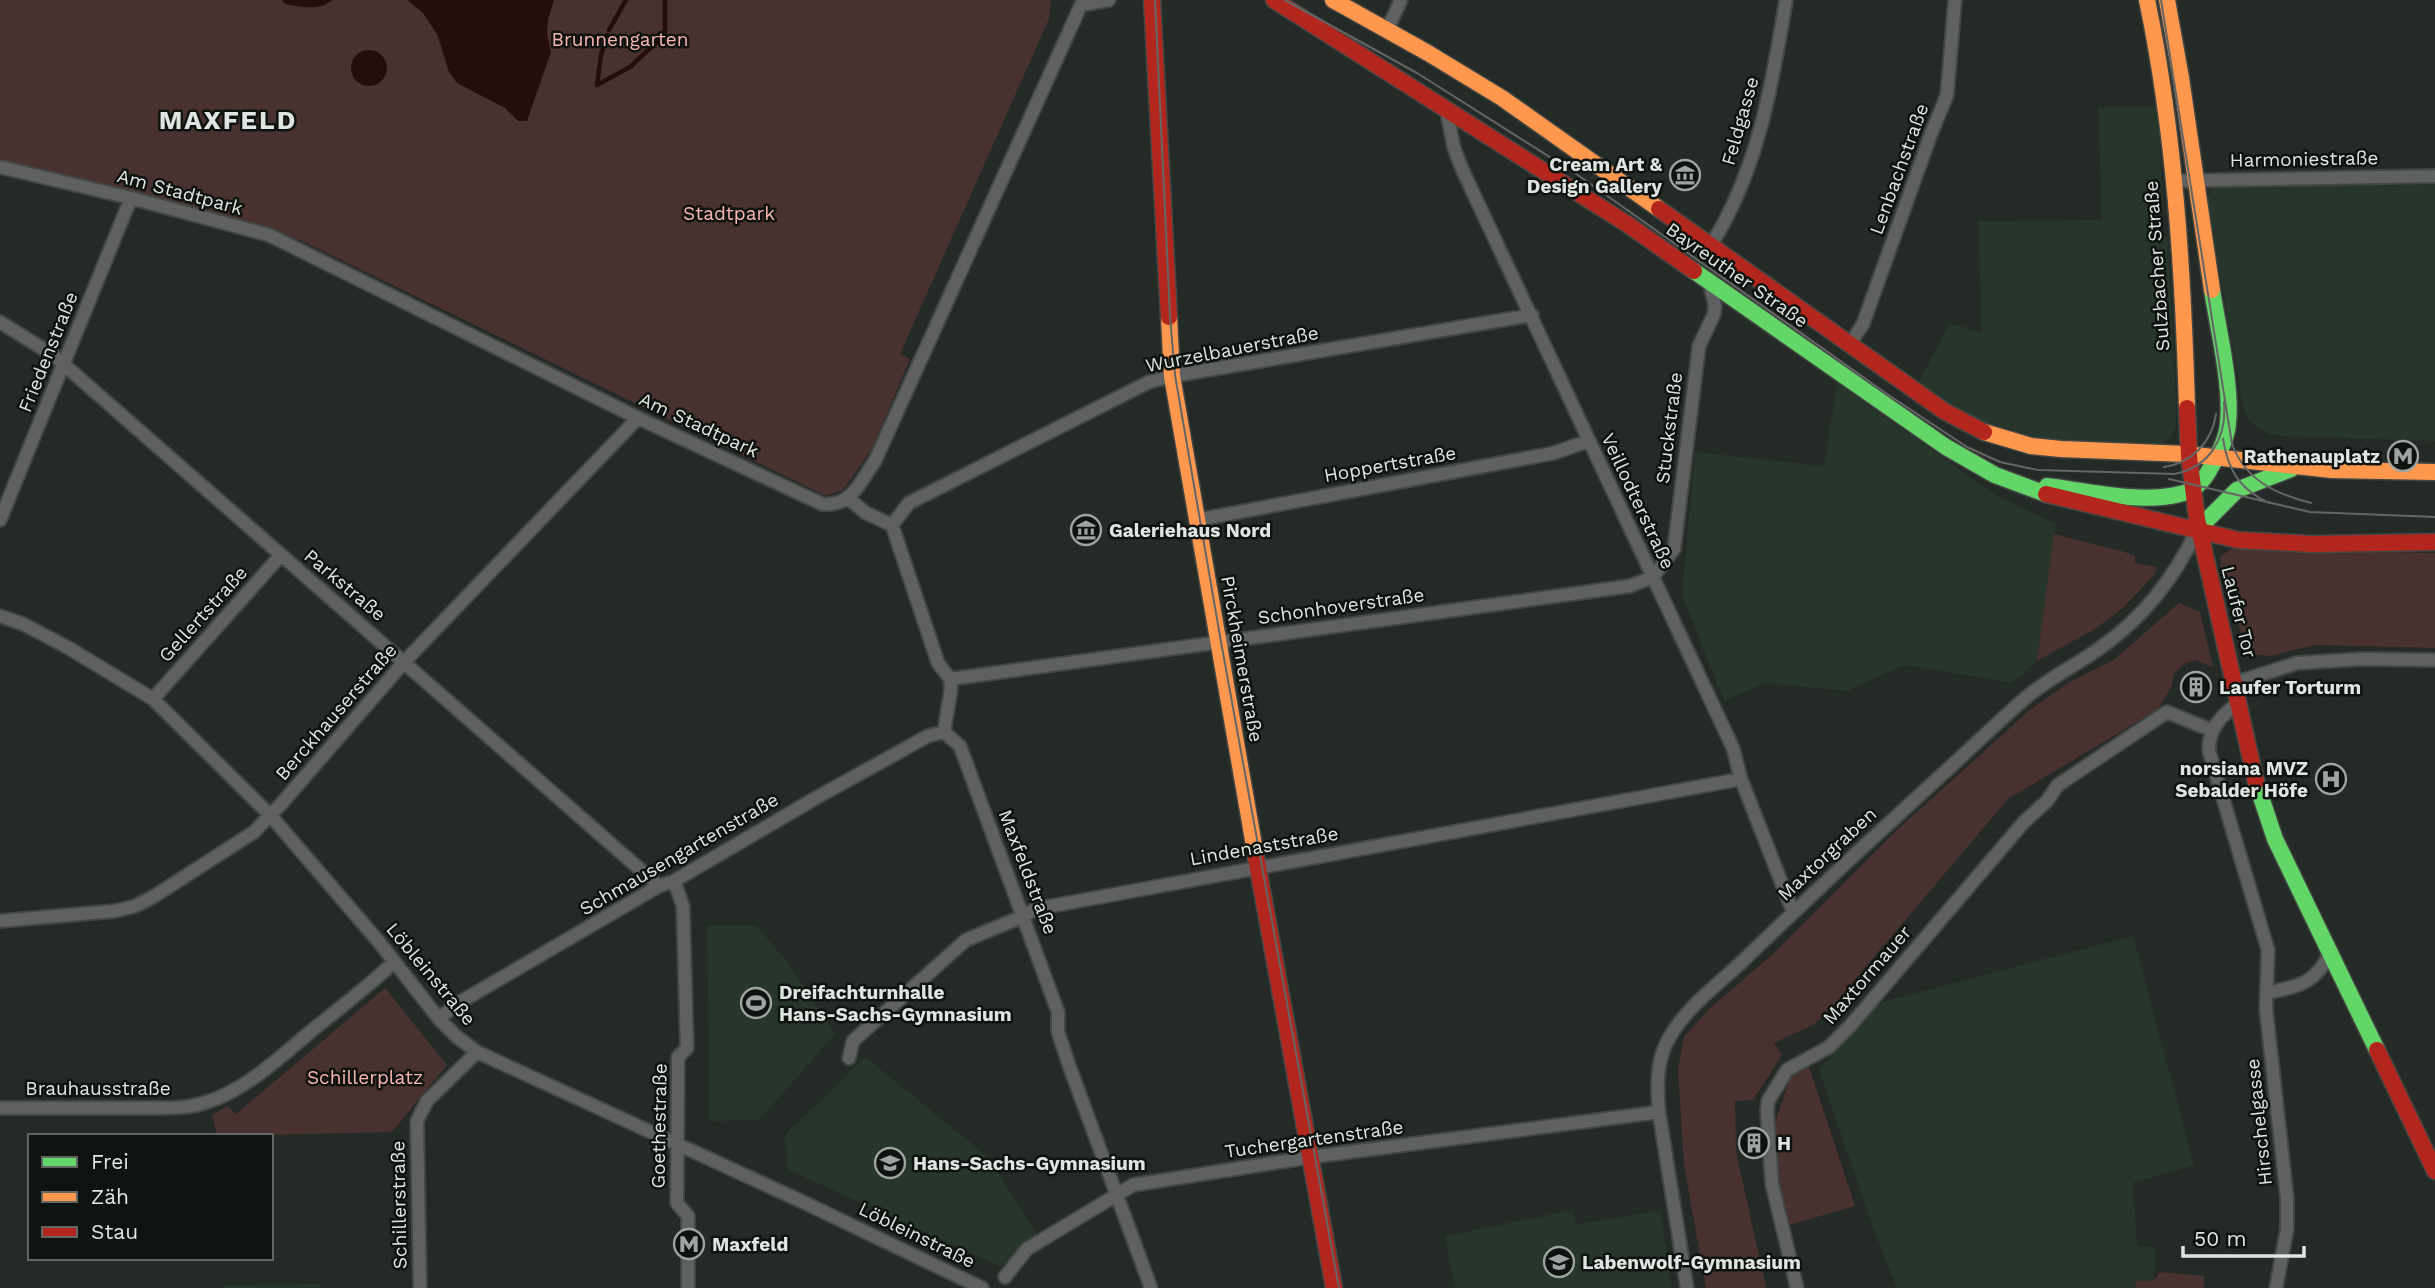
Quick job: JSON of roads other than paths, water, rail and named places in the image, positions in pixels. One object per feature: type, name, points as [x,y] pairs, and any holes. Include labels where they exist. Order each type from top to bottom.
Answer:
[{"type":"main road","name":"Pirckheimerstraße","points":[[1152,0],[1172,376],[1217,642],[1334,1288]]},
{"type":"main road","name":"Pirckheimerstraße","points":[[1154,31],[1165,0]]},
{"type":"main road","name":"Bayreuther Straße","points":[[1274,0],[1446,108],[1709,280],[1972,464],[2009,482],[2076,504],[2197,530]]},
{"type":"main road","name":"Bayreuther Straße","points":[[1333,0],[1502,98],[1965,425],[2004,441],[2048,448],[2189,454]]},
{"type":"main road","name":"Sulzbacher Straße","points":[[2147,0],[2160,73],[2173,181],[2189,454],[2197,530]]},
{"type":"main road","points":[[2009,482],[2172,496],[2192,489],[2204,478],[2228,435],[2229,407],[2167,0]]},
{"type":"main road","points":[[2189,454],[2295,468],[2435,472]]},
{"type":"main road","points":[[2197,530],[2236,490],[2295,468]]},
{"type":"main road","points":[[2197,530],[2230,538],[2278,543],[2435,542]]},
{"type":"main road","name":"Laufer Tor","points":[[2197,530],[2250,762],[2265,816],[2435,1171]]},
{"type":"street","points":[[944,732],[951,689],[950,679],[938,663],[892,525],[866,513],[849,499],[875,461],[1081,5],[1109,0]]},
{"type":"street","points":[[1387,30],[1401,0]]},
{"type":"street","name":"Feldgasse","points":[[1711,245],[1747,172],[1761,132],[1786,0]]},
{"type":"street","name":"Lenbachstraße","points":[[1850,344],[1864,324],[1947,96],[1955,0]]},
{"type":"street","name":"Veillodterstraße","points":[[1446,108],[1460,164],[1733,748],[1741,779],[1793,912]]},
{"type":"street","name":"Am Stadtpark","points":[[0,167],[131,198],[269,236],[638,418],[822,504],[831,505],[849,499]]},
{"type":"street","name":"Harmoniestraße","points":[[2173,181],[2435,176]]},
{"type":"street","name":"Friedenstraße","points":[[0,520],[131,198]]},
{"type":"street","name":"Stuckstraße","points":[[1653,577],[1674,549],[1699,346],[1714,314],[1715,306],[1709,280]]},
{"type":"street","name":"Wurzelbauerstraße","points":[[892,525],[909,503],[1139,386],[1172,376],[1531,315]]},
{"type":"street","name":"Parkstraße","points":[[0,322],[53,355],[659,886]]},
{"type":"street","name":"Berckhauserstraße","points":[[0,920],[115,911],[135,906],[254,832],[405,661],[638,418]]},
{"type":"street","name":"Hoppertstraße","points":[[1196,520],[1554,453],[1588,441]]},
{"type":"street","name":"Maxtorgraben","points":[[1687,1288],[1657,1087],[1659,1065],[1665,1045],[1681,1021],[1691,1008],[1793,912],[2032,693],[2102,647],[2128,624],[2170,579],[2183,560],[2197,530]]},
{"type":"street","name":"Gellertstraße","points":[[153,699],[281,555]]},
{"type":"street","name":"Schonhoverstraße","points":[[950,679],[1630,586],[1653,577]]},
{"type":"street","name":"Löbleinstraße","points":[[0,616],[23,624],[67,647],[153,699],[270,815],[379,942],[439,1020],[477,1052],[677,1143],[982,1288]]},
{"type":"street","points":[[2234,683],[2297,663],[2361,659],[2435,660]]},
{"type":"street","points":[[2211,730],[2238,703]]},
{"type":"street","name":"Maxtormauer","points":[[1797,1288],[1772,1184],[1767,1111],[1769,1101],[1787,1070],[1829,1047],[1850,1026],[2024,821],[2047,801],[2058,785],[2167,712],[2211,730]]},
{"type":"street","name":"Hirschelgasse","points":[[2211,730],[2208,738],[2211,760],[2265,934],[2269,963],[2267,1021],[2287,1198],[2287,1229],[2276,1288]]},
{"type":"street","name":"Schmausengartenstraße","points":[[439,1020],[455,1005],[659,886],[674,881],[928,736],[944,732]]},
{"type":"street","name":"Maxfeldstraße","points":[[944,732],[960,746],[1024,916],[1058,1012],[1058,1032],[1062,1044],[1151,1288]]},
{"type":"street","name":"Lindenaststraße","points":[[849,1058],[853,1041],[966,940],[1024,916],[1035,908],[1741,779]]},
{"type":"street","name":"Goethestraße","points":[[674,881],[683,906],[687,1048],[678,1057],[677,1203],[688,1216],[688,1288]]},
{"type":"street","points":[[2267,993],[2313,979],[2330,953]]},
{"type":"street","name":"Brauhausstraße","points":[[0,1108],[156,1108],[196,1105],[227,1094],[253,1078],[370,985],[394,962]]},
{"type":"street","name":"Schillerstraße","points":[[420,1288],[416,1121],[427,1101],[477,1052]]},
{"type":"street","name":"Tuchergartenstraße","points":[[1005,1278],[1027,1250],[1133,1185],[1311,1157],[1659,1112]]},
{"type":"waterway","points":[[609,30],[626,0]]},
{"type":"waterway","points":[[607,35],[597,85],[630,67],[665,34],[665,0]]},
{"type":"tram line","points":[[1155,0],[1175,375],[1339,1288]]},
{"type":"tram line","points":[[1285,0],[1417,73],[1575,173],[1887,394],[1967,447],[2000,462],[2038,470],[2175,474],[2198,464],[2214,448],[2223,427],[2224,402]]},
{"type":"tram line","points":[[2161,0],[2232,444],[2245,468],[2254,477],[2274,490],[2311,503]]},
{"type":"tram line","points":[[2164,467],[2183,461],[2199,449],[2210,434],[2216,414]]},
{"type":"tram line","points":[[2223,439],[2228,460],[2237,477],[2250,491],[2269,503]]},
{"type":"tram line","points":[[2169,479],[2310,512],[2435,517]]},
{"type":"place","name":"Cream Art & Design Gallery","points":[[1685,175]]},
{"type":"place","name":"Rathenauplatz","points":[[2403,456]]},
{"type":"place","name":"Galeriehaus Nord","points":[[1086,530]]},
{"type":"place","name":"Laufer Torturm","points":[[2196,687]]},
{"type":"place","name":"norsiana MVZ Sebalder Höfe","points":[[2331,779]]},
{"type":"place","name":"Dreifachturnhalle Hans-Sachs-Gymnasium","points":[[756,1003]]},
{"type":"place","name":"H","points":[[1754,1143]]},
{"type":"place","name":"Hans-Sachs-Gymnasium","points":[[890,1163]]},
{"type":"place","name":"Maxfeld","points":[[689,1244]]},
{"type":"place","name":"Labenwolf-Gymnasium","points":[[1559,1262]]},
{"type":"district","name":"MAXFELD","points":[[228,120]]},
{"type":"park label","name":"Brunnengarten","points":[[620,39]]},
{"type":"park label","name":"Stadtpark","points":[[729,213]]},
{"type":"park label","name":"Schillerplatz","points":[[365,1077]]}]
